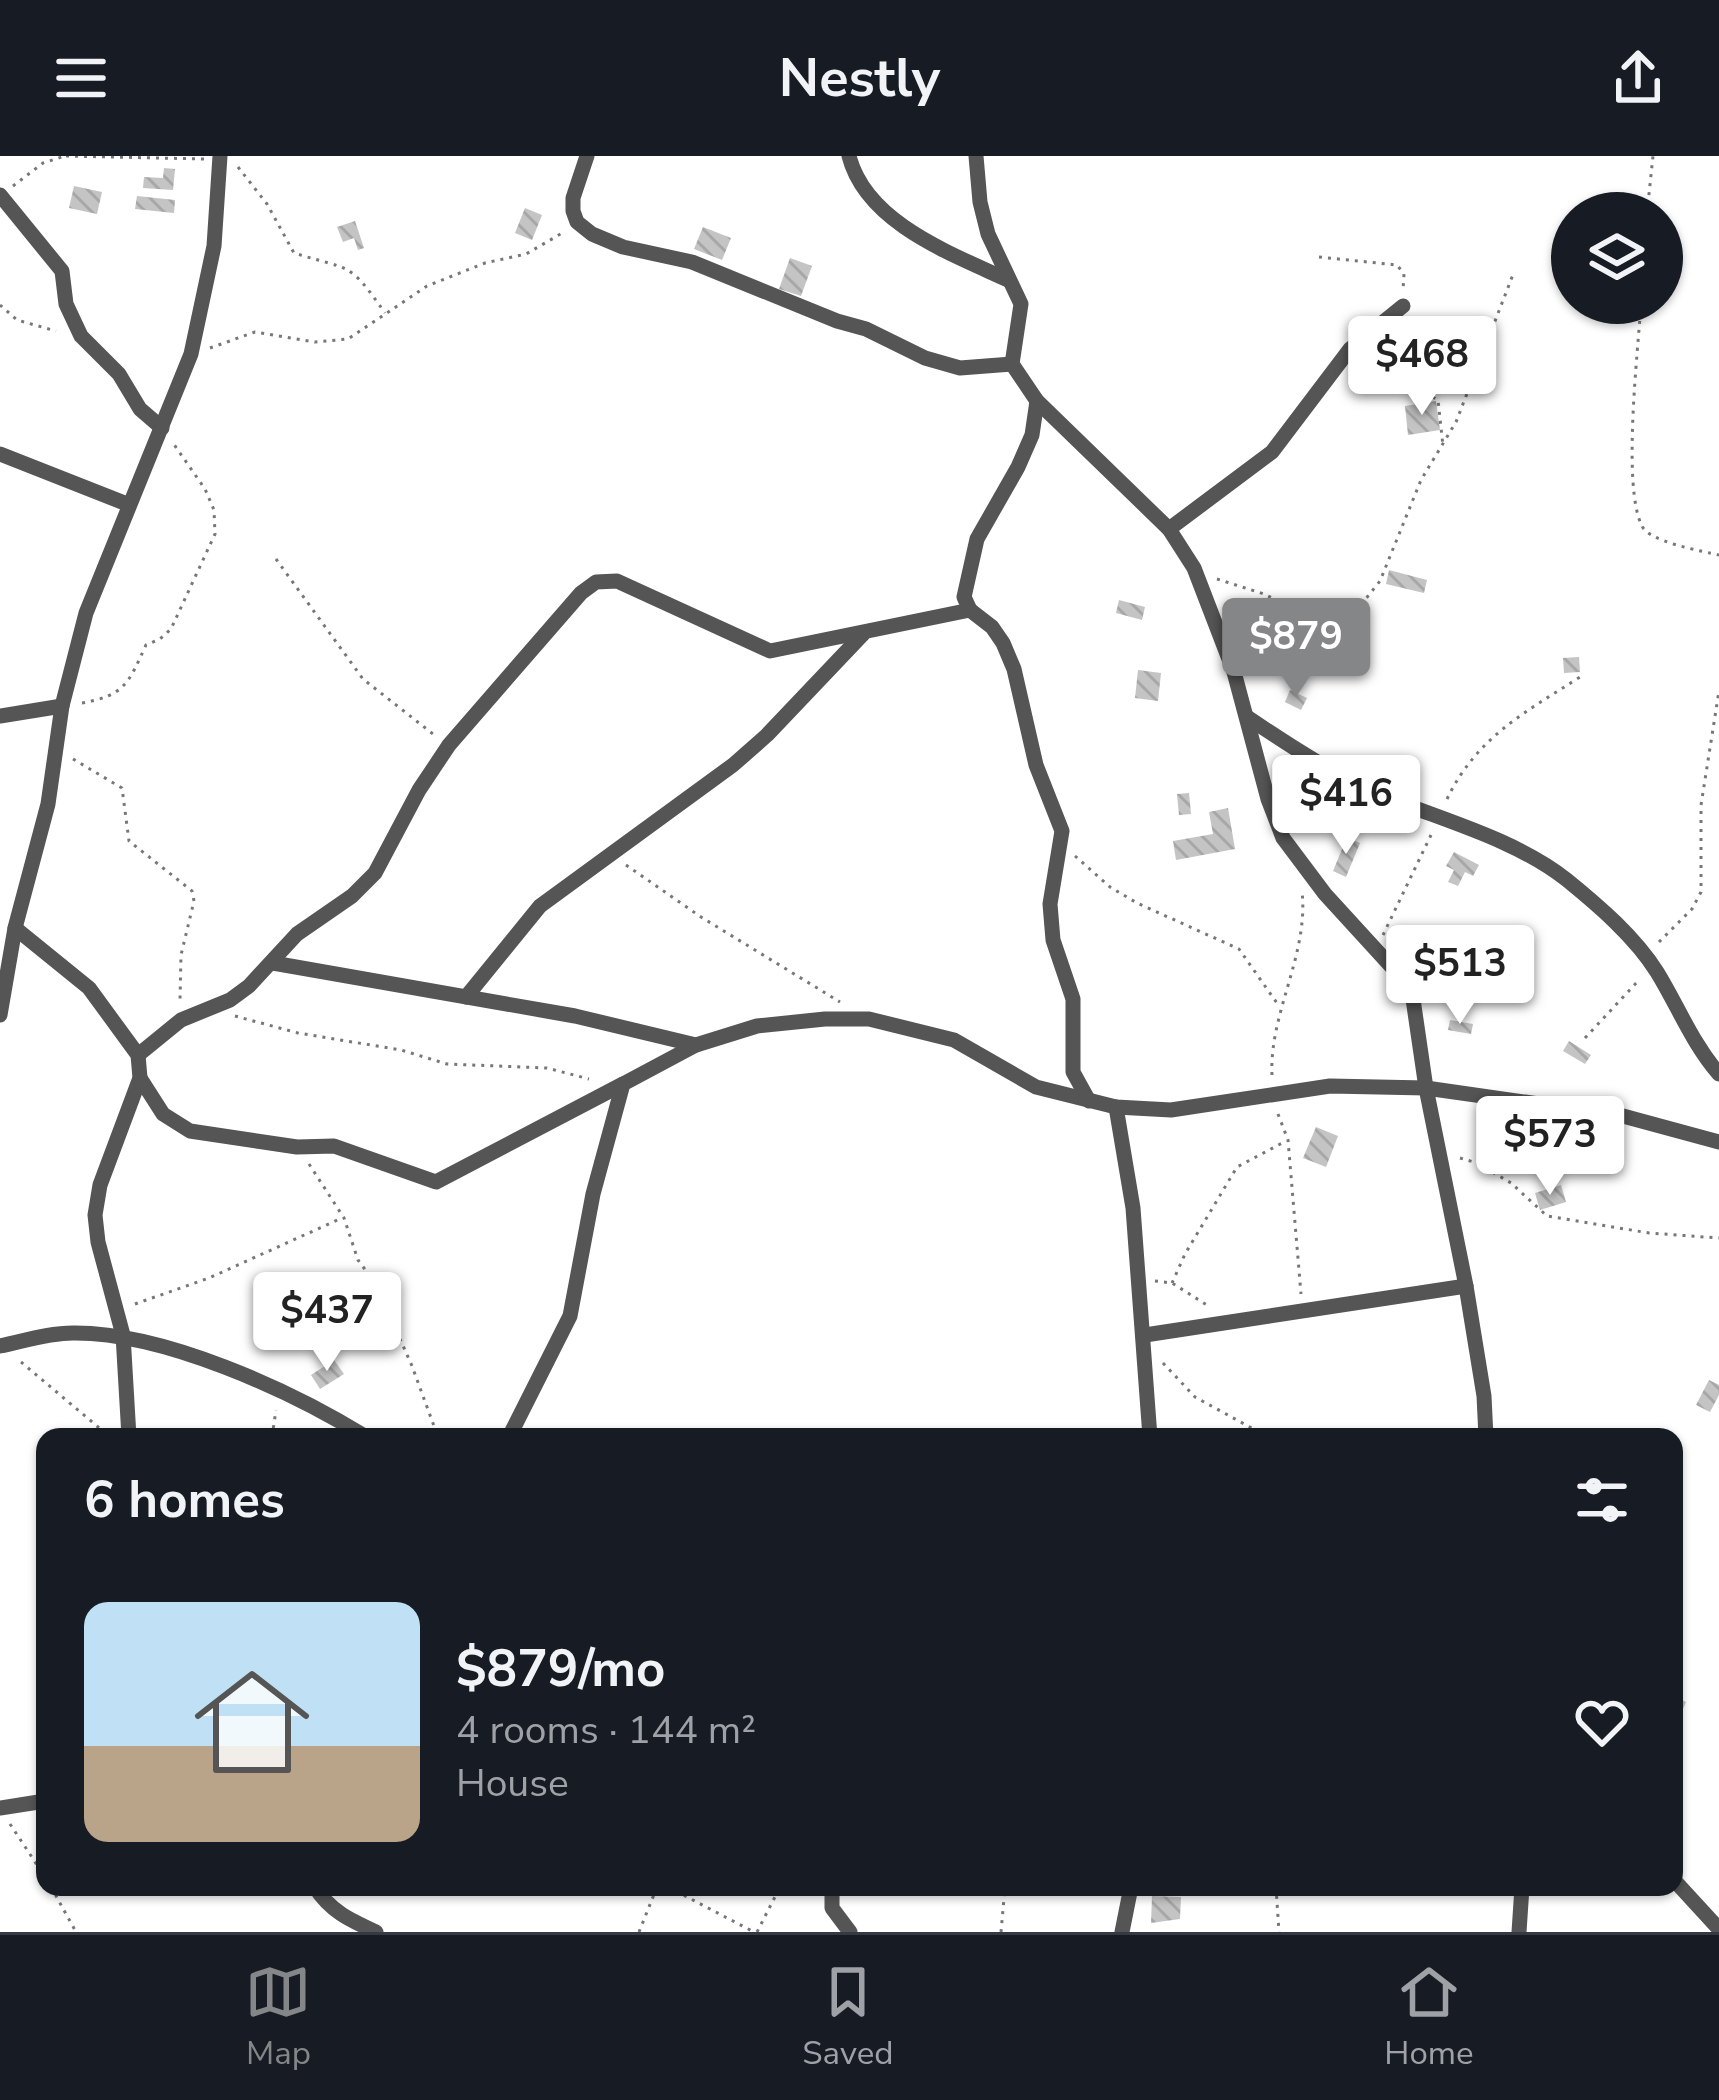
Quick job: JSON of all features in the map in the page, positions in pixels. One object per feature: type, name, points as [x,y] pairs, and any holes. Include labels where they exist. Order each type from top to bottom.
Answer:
[{"type":"street","points":[[586,156],[573,198],[577,222],[592,234],[623,247],[692,262],[837,321],[866,328],[925,358],[960,368],[1012,364]]},
{"type":"street","points":[[849,156],[863,190],[920,237],[1008,280]]},
{"type":"street","points":[[976,156],[988,235],[1021,304],[1012,364],[1037,401],[1168,529],[1194,568],[1234,672],[1283,838],[1325,894],[1377,947],[1413,999],[1466,1286],[1486,1428]]},
{"type":"street","points":[[0,1015],[15,928],[47,804],[62,706],[86,613],[191,354],[214,246],[217,158]]},
{"type":"street","points":[[1,196],[62,271],[66,304],[81,336],[119,374],[140,409],[162,428]]},
{"type":"street","points":[[1168,529],[1272,452],[1350,349],[1403,306]]},
{"type":"street","points":[[1037,401],[1032,435],[972,553],[964,597],[970,610],[992,627],[1014,669],[1036,765],[1062,840],[1049,904],[1054,940],[1073,999],[1073,1072],[1089,1101]]},
{"type":"street","points":[[0,454],[127,504]]},
{"type":"street","points":[[138,1055],[181,1020],[230,1000],[273,963],[297,934],[352,896],[375,873],[449,745],[581,593],[596,582],[617,581],[770,651],[970,610]]},
{"type":"street","points":[[466,997],[540,906],[733,765],[863,634]]},
{"type":"street","points":[[0,716],[62,706]]},
{"type":"street","points":[[1247,717],[1335,773],[1439,816],[1562,877],[1650,961],[1693,1040],[1719,1074]]},
{"type":"street","points":[[15,928],[89,988],[138,1055],[140,1078],[100,1185],[95,1215],[123,1336],[128,1428]]},
{"type":"street","points":[[273,963],[575,1016],[696,1046]]},
{"type":"street","points":[[140,1078],[164,1114],[190,1131],[297,1147],[334,1146],[436,1182],[696,1046],[757,1027],[825,1018],[869,1019],[953,1040],[1036,1087],[1116,1107],[1171,1110],[1330,1086],[1426,1088],[1622,1116],[1719,1142]]},
{"type":"street","points":[[514,1428],[570,1316],[592,1194],[619,1086]]},
{"type":"street","points":[[1116,1107],[1141,1279],[1150,1428]]},
{"type":"street","points":[[1145,1339],[1466,1286]]},
{"type":"street","points":[[0,1346],[69,1332],[123,1336],[270,1384],[350,1428]]},
{"type":"street","points":[[0,1808],[36,1802]]},
{"type":"street","points":[[1683,1890],[1719,1929]]},
{"type":"street","points":[[321,1896],[343,1917],[376,1932]]},
{"type":"street","points":[[832,1896],[832,1908],[850,1932]]},
{"type":"street","points":[[1122,1932],[1130,1896]]},
{"type":"street","points":[[1519,1932],[1521,1896]]},
{"type":"path","points":[[1,196],[43,163],[66,156],[217,158],[267,204],[294,253],[332,261],[354,272],[386,314]]},
{"type":"path","points":[[1649,192],[1653,156]]},
{"type":"path","points":[[191,354],[256,332],[331,342],[347,339],[427,286],[485,263],[526,254],[577,222]]},
{"type":"path","points":[[1234,672],[1348,621],[1380,581],[1421,479],[1456,422],[1514,272]]},
{"type":"path","points":[[0,305],[17,320],[81,336]]},
{"type":"path","points":[[1640,324],[1632,465],[1642,527],[1651,536],[1719,555]]},
{"type":"path","points":[[62,706],[118,694],[146,645],[166,635],[208,556],[215,533],[214,510],[205,489],[162,428]]},
{"type":"path","points":[[276,559],[363,679],[400,712],[449,745]]},
{"type":"path","points":[[1194,568],[1334,627]]},
{"type":"path","points":[[1377,947],[1473,754],[1580,677]]},
{"type":"path","points":[[1586,1038],[1702,892],[1701,805],[1719,691]]},
{"type":"path","points":[[55,749],[116,783],[125,797],[129,842],[191,891],[194,902],[179,974],[181,1020]]},
{"type":"path","points":[[1062,840],[1084,867],[1123,895],[1239,949],[1281,1009]]},
{"type":"path","points":[[610,853],[701,917],[869,1019]]},
{"type":"path","points":[[1301,886],[1296,956],[1270,1048],[1273,1097],[1288,1140],[1302,1314]]},
{"type":"path","points":[[230,1015],[447,1064],[547,1068],[619,1086]]},
{"type":"path","points":[[1172,1283],[1237,1167],[1288,1140]]},
{"type":"path","points":[[297,1147],[344,1218],[358,1260],[375,1283],[435,1428]]},
{"type":"path","points":[[1440,1153],[1478,1163],[1511,1183],[1547,1216],[1649,1233],[1719,1238]]},
{"type":"path","points":[[117,1311],[209,1278],[344,1218]]},
{"type":"path","points":[[1141,1279],[1172,1283],[1215,1311],[1223,1326]]},
{"type":"path","points":[[1145,1339],[1195,1397],[1251,1428]]},
{"type":"path","points":[[16,1358],[99,1428]]},
{"type":"path","points":[[0,1808],[36,1863]]},
{"type":"path","points":[[55,1896],[76,1932]]},
{"type":"path","points":[[639,1932],[654,1896]]},
{"type":"path","points":[[686,1896],[756,1932],[775,1896]]},
{"type":"path","points":[[1001,1932],[1004,1896]]},
{"type":"path","points":[[1277,1896],[1279,1932]]},
{"type":"building","points":[[164,168],[175,169],[173,190],[143,188],[144,177],[163,178]]},
{"type":"building","points":[[74,186],[102,192],[97,214],[69,208]]},
{"type":"building","points":[[137,196],[175,200],[174,213],[135,209]]},
{"type":"building","points":[[525,208],[542,215],[532,240],[515,233]]},
{"type":"building","points":[[355,221],[364,248],[358,250],[354,238],[343,242],[337,227]]},
{"type":"building","points":[[703,227],[731,238],[722,260],[694,249]]},
{"type":"building","points":[[790,258],[812,266],[801,296],[779,289]]},
{"type":"building","points":[[1436,401],[1440,430],[1408,435],[1405,406]]},
{"type":"building","points":[[1389,570],[1427,580],[1424,593],[1386,584]]},
{"type":"building","points":[[1119,600],[1145,607],[1142,620],[1116,613]]},
{"type":"building","points":[[1579,657],[1580,672],[1564,673],[1563,658]]},
{"type":"building","points":[[1138,670],[1161,673],[1158,701],[1135,698]]},
{"type":"building","points":[[1290,690],[1307,698],[1301,710],[1285,702]]},
{"type":"building","points":[[1189,793],[1191,814],[1179,815],[1177,794]]},
{"type":"building","points":[[1228,808],[1235,849],[1176,860],[1173,841],[1213,834],[1209,812]]},
{"type":"building","points":[[1347,837],[1360,843],[1346,877],[1333,871]]},
{"type":"building","points":[[1454,852],[1479,865],[1473,876],[1465,872],[1458,886],[1448,882],[1454,870],[1446,866]]},
{"type":"building","points":[[1418,943],[1434,952],[1428,962],[1412,953]]},
{"type":"building","points":[[1450,1020],[1473,1024],[1471,1034],[1448,1030]]},
{"type":"building","points":[[1569,1041],[1591,1055],[1585,1064],[1563,1051]]},
{"type":"building","points":[[1316,1127],[1338,1136],[1326,1167],[1303,1158]]},
{"type":"building","points":[[1561,1185],[1566,1202],[1540,1210],[1535,1193]]},
{"type":"building","points":[[334,1360],[344,1374],[320,1389],[311,1375]]},
{"type":"building","points":[[1709,1380],[1719,1385],[1710,1412],[1696,1405]]},
{"type":"building","points":[[1152,1896],[1181,1897],[1180,1919],[1151,1923]]}]
